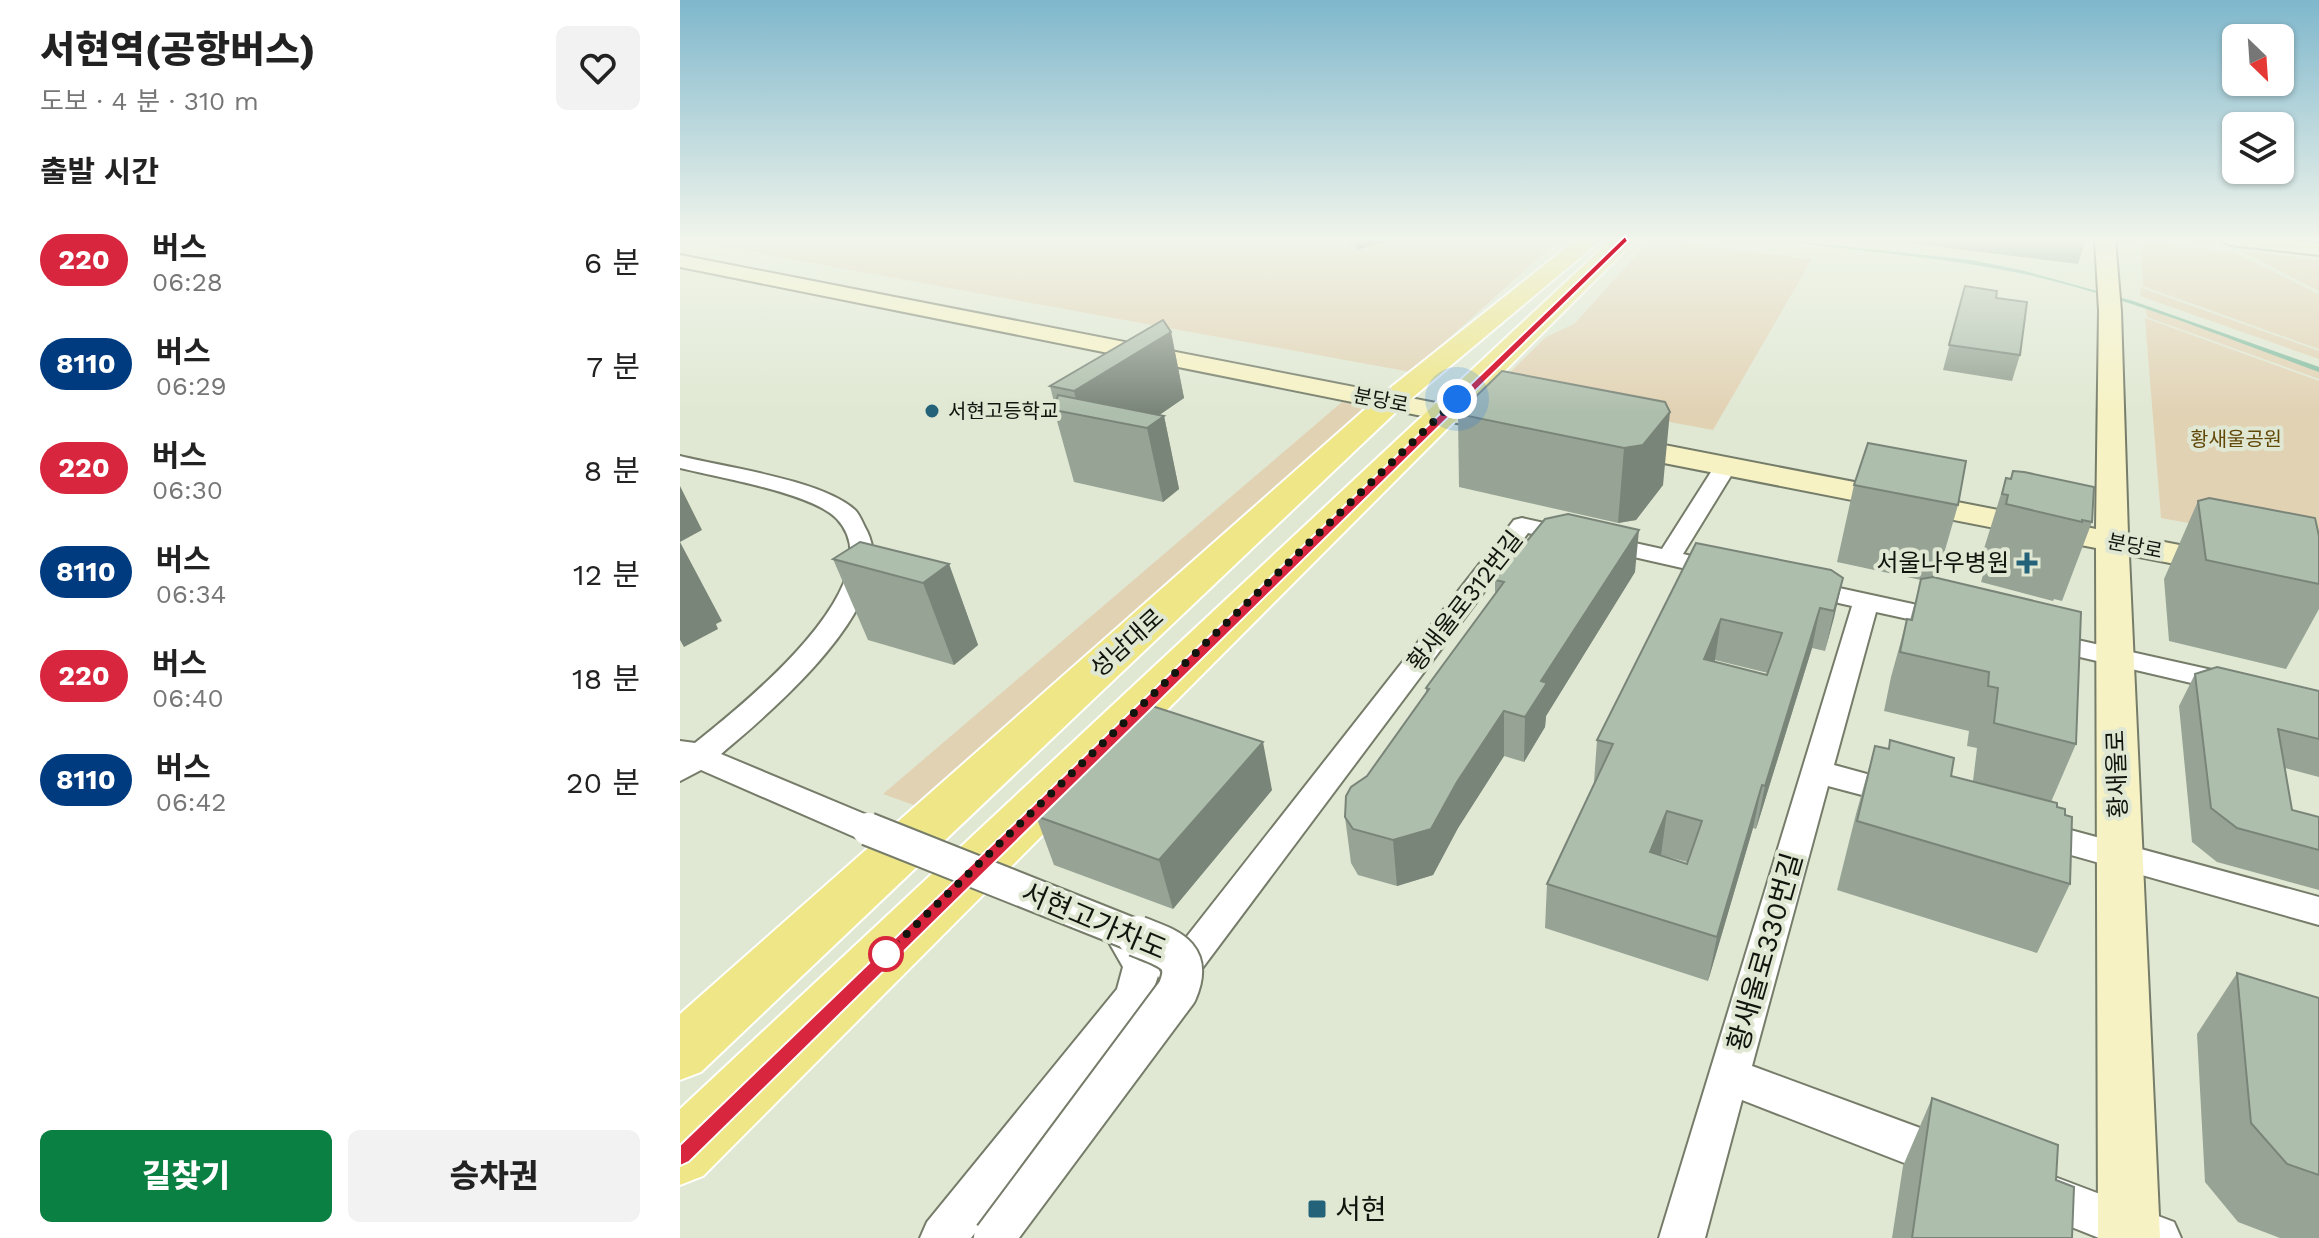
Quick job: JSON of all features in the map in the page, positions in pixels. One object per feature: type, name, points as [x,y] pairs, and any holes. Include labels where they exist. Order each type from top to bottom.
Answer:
[{"type":"main road","name":"분당로","points":[[860,297],[1513,425]]},
{"type":"main road","name":"성남대로","points":[[680,1052],[1390,402],[1533,297]]},
{"type":"main road","name":"성남대로","points":[[680,1153],[1443,412],[1553,297]]},
{"type":"main road","name":"황새울로","points":[[2109,297],[2113,656],[2119,855],[2139,1234]]},
{"type":"main road","name":"분당로","points":[[1590,440],[2319,582]]},
{"type":"street","points":[[680,462],[809,496],[838,509],[855,527],[860,543],[857,581],[829,631],[804,664],[686,758]]},
{"type":"street","points":[[1669,558],[1726,466]]},
{"type":"street","name":"황새울로312번길","points":[[974,1238],[1522,525],[1745,575]]},
{"type":"street","points":[[1775,582],[1969,625]]},
{"type":"street","name":"황새울로330번길","points":[[1866,602],[1729,1076],[2139,1234]]},
{"type":"street","points":[[2014,634],[2261,690]]},
{"type":"street","name":"서현고가차도","points":[[686,758],[1176,953],[1184,973],[1183,981],[994,1238]]},
{"type":"street","points":[[1817,772],[1920,800]]},
{"type":"street","points":[[2009,825],[2319,911]]},
{"type":"street","points":[[943,1238],[1134,996],[1142,966],[1119,928]]},
{"type":"street","points":[[1682,1238],[1729,1076]]},
{"type":"green space","points":[[998,297],[1495,297],[1411,372]]},
{"type":"green space","points":[[1599,297],[1790,297],[1713,430],[1501,391],[1500,382],[1546,337],[1574,324]]},
{"type":"green space","points":[[2142,297],[2166,297],[2319,351],[2319,359]]},
{"type":"green space","points":[[2173,297],[2319,297],[2319,349]]},
{"type":"green space","points":[[2145,307],[2319,367],[2319,379],[2147,317]]},
{"type":"green space","name":"황새울공원","points":[[2145,318],[2319,381],[2319,547],[2161,518]]},
{"type":"green space","points":[[1342,402],[1363,406],[1366,416],[930,811],[883,794]]},
{"type":"shaded area","points":[[2108,297],[2133,301],[2319,367],[2319,372],[2214,333]]},
{"type":"building","points":[[1962,297],[1996,297],[2027,302],[2020,355],[1949,345]]},
{"type":"building","points":[[1163,320],[1171,332],[1074,391],[1050,386]]},
{"type":"building","points":[[1502,371],[1665,402],[1670,412],[1643,445],[1624,448],[1458,414]]},
{"type":"building","points":[[1058,395],[1164,416],[1147,428],[1054,410]]},
{"type":"building","points":[[1868,443],[1966,461],[1958,505],[1854,485]]},
{"type":"building","points":[[2013,471],[2094,487],[2092,522],[2006,504],[2008,495],[2002,494],[2006,478],[2011,479]]},
{"type":"building","points":[[2209,498],[2315,518],[2319,536],[2319,584],[2206,560],[2198,501]]},
{"type":"building","points":[[1568,514],[1639,530],[1541,681],[1547,683],[1525,717],[1504,711],[1457,782],[1431,829],[1393,840],[1353,829],[1345,817],[1346,796],[1351,787],[1367,776],[1429,689],[1426,688],[1504,582],[1495,580],[1545,519]]},
{"type":"building","points":[[860,542],[949,564],[923,583],[833,559]]},
{"type":"building","points":[[1696,543],[1831,570],[1843,578],[1834,611],[1820,608],[1765,786],[1762,785],[1717,937],[1547,884],[1613,744],[1597,740]],"holes":[[[1721,619],[1782,633],[1767,675],[1704,659]],[[1667,811],[1702,821],[1687,864],[1650,852]]]},
{"type":"building","points":[[1933,577],[2081,612],[2076,744],[1994,723],[1998,688],[1988,686],[1989,672],[1900,652],[1907,619],[1912,620],[1921,579]]},
{"type":"building","points":[[2217,667],[2319,691],[2319,739],[2278,729],[2292,810],[2319,817],[2319,850],[2237,828],[2211,808],[2195,674]]},
{"type":"building","points":[[1152,706],[1263,742],[1159,860],[1036,816]]},
{"type":"building","points":[[1890,740],[1954,758],[1951,776],[2057,803],[2057,807],[2065,809],[2065,815],[2072,817],[2070,884],[1857,821],[1875,746],[1889,749]]},
{"type":"building","points":[[2237,973],[2319,998],[2319,1175],[2287,1164],[2251,1123]]},
{"type":"building","points":[[1932,1098],[2058,1145],[2056,1180],[2074,1187],[2072,1238],[1912,1238]]},
{"type":"bus line","name":"220","points":[[680,1153],[1443,412],[1567,297]]},
{"type":"place","name":"서현고등학교","points":[[932,411]]},
{"type":"place","name":"서울나우병원","points":[[2027,563]]},
{"type":"place","name":"서현","points":[[1317,1209]]},
{"type":"route","points":[[886,954],[1457,399]]}]
